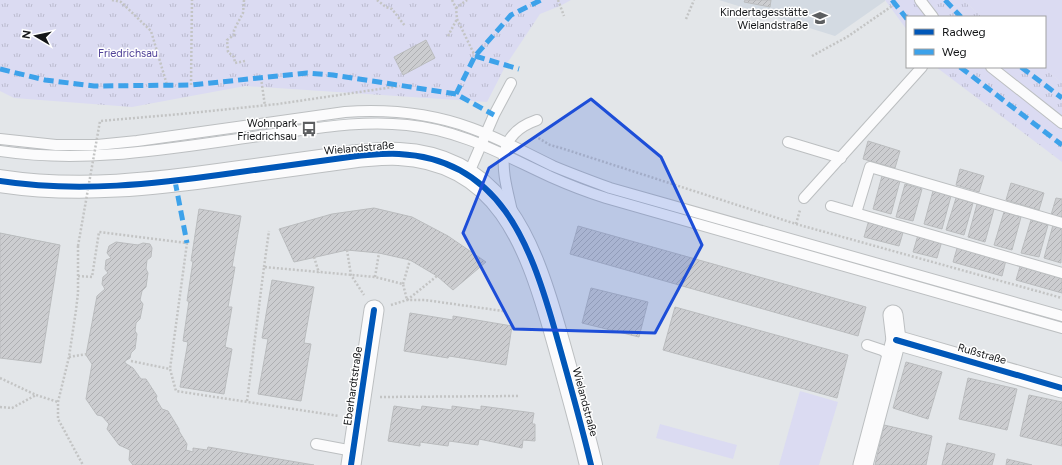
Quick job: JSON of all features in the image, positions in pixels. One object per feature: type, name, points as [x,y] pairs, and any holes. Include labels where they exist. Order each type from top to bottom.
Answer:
[{"type":"street","name":"Wielandstraße","points":[[0,181],[23,184],[65,186],[148,184],[379,154],[400,154],[421,157],[471,168],[497,199],[515,225],[540,278],[571,386],[591,465]]},
{"type":"street","name":"Eberhardtstraße","points":[[352,458],[374,310]]},
{"type":"street","points":[[863,465],[894,349],[893,315]]},
{"type":"street","name":"Rußstraße","points":[[894,349],[1062,388]]},
{"type":"lane","points":[[920,0],[932,16]]},
{"type":"lane","points":[[804,198],[921,68]]},
{"type":"lane","points":[[992,68],[1062,123]]},
{"type":"lane","points":[[471,168],[511,83]]},
{"type":"lane","points":[[0,139],[56,145],[97,145],[145,140],[345,112],[376,111],[410,113],[457,123],[486,134],[511,137],[559,168],[610,188],[1062,316]]},
{"type":"lane","points":[[471,168],[492,148],[536,120]]},
{"type":"lane","points":[[0,151],[36,156],[96,156],[138,152],[346,124],[375,123],[409,125],[440,130],[492,148],[565,183],[606,198],[1062,328]]},
{"type":"lane","points":[[511,137],[504,153],[503,163],[515,225]]},
{"type":"lane","points":[[788,142],[841,158]]},
{"type":"lane","points":[[856,213],[870,167],[1062,223]]},
{"type":"lane","points":[[831,206],[1062,273]]},
{"type":"lane","points":[[867,345],[882,350],[894,349]]},
{"type":"lane","points":[[316,444],[352,458]]},
{"type":"path","points":[[112,0],[121,2],[152,31],[167,85]]},
{"type":"path","points":[[191,85],[192,0]]},
{"type":"path","points":[[244,0],[243,14],[234,30],[234,35],[227,40],[228,52],[234,57],[235,63],[245,61]]},
{"type":"path","points":[[378,0],[386,7],[392,9],[405,26]]},
{"type":"path","points":[[452,0],[456,8],[457,19],[475,56]]},
{"type":"path","points":[[456,8],[467,0]]},
{"type":"path","points":[[558,0],[564,16]]},
{"type":"path","points":[[686,19],[694,0]]},
{"type":"path","points":[[812,56],[847,37],[894,4]]},
{"type":"path","points":[[448,36],[457,19]]},
{"type":"path","points":[[261,78],[265,106]]},
{"type":"path","points":[[83,465],[58,419],[58,402],[69,357],[76,310],[78,246],[100,121],[265,106],[400,86]]},
{"type":"path","points":[[511,137],[550,145],[796,224],[1062,298]]},
{"type":"path","points":[[247,401],[269,231]]},
{"type":"path","points":[[78,276],[92,277],[99,232],[187,243],[170,369],[176,391],[358,419]]},
{"type":"path","points":[[347,250],[351,275],[374,310],[407,300],[425,300],[503,311]]},
{"type":"path","points":[[375,277],[379,254]]},
{"type":"path","points":[[314,257],[319,273]]},
{"type":"path","points":[[407,300],[403,284],[410,260]]},
{"type":"path","points":[[264,267],[375,277],[403,284]]},
{"type":"path","points":[[407,300],[437,276]]},
{"type":"path","points":[[69,357],[87,354]]},
{"type":"path","points":[[131,361],[170,369]]},
{"type":"path","points":[[0,378],[36,395],[58,402]]},
{"type":"path","points":[[0,407],[12,408],[36,395]]},
{"type":"path","points":[[361,397],[519,396]]},
{"type":"highlighted area","points":[[591,99],[661,157],[702,245],[655,333],[514,329],[463,233],[489,168]]},
{"type":"shaded area","name":"Kindertagesstätte Wielandstraße","points":[[719,0],[885,0],[885,1],[835,36]]},
{"type":"green space","name":"Friedrichsau","points":[[0,0],[571,0],[540,14],[506,65],[487,102],[245,86],[132,107],[14,98],[0,91]]},
{"type":"green space","points":[[885,0],[963,0],[981,16],[906,16],[906,29]]},
{"type":"green space","points":[[963,0],[1062,0],[1062,83],[1043,68],[1046,68],[1046,16],[981,16]]},
{"type":"green space","points":[[937,68],[1043,68],[1062,83],[1062,162]]},
{"type":"green space","points":[[800,391],[838,402],[819,465],[779,465]]},
{"type":"green space","points":[[660,424],[737,445],[733,459],[656,438]]},
{"type":"building","points":[[745,0],[771,0],[770,7],[744,2]]},
{"type":"building","points":[[426,40],[435,58],[403,75],[394,57]]},
{"type":"building","points":[[868,141],[900,151],[895,168],[863,159]]},
{"type":"building","points":[[960,169],[984,176],[979,192],[956,185]]},
{"type":"building","points":[[882,176],[900,181],[891,214],[873,209]]},
{"type":"building","points":[[1011,183],[1044,193],[1039,210],[1006,200]]},
{"type":"building","points":[[905,184],[922,189],[913,221],[896,217]]},
{"type":"building","points":[[933,191],[951,196],[942,229],[924,224]]},
{"type":"building","points":[[956,198],[973,203],[964,235],[946,230]]},
{"type":"building","points":[[1056,198],[1062,199],[1062,218],[1051,215]]},
{"type":"building","points":[[977,204],[994,209],[985,242],[968,237]]},
{"type":"building","points":[[374,208],[412,217],[448,236],[486,262],[453,290],[437,276],[410,260],[379,253],[347,250],[294,262],[279,229],[332,214]]},
{"type":"building","points":[[199,209],[241,216],[232,267],[235,267],[228,307],[232,307],[225,347],[232,349],[224,394],[180,387],[188,342],[183,341],[193,261],[191,261]]},
{"type":"building","points":[[1004,212],[1021,217],[1012,250],[994,245]]},
{"type":"building","points":[[869,220],[904,229],[899,246],[864,237]]},
{"type":"building","points":[[1031,220],[1048,225],[1039,257],[1021,253]]},
{"type":"building","points":[[1053,225],[1062,228],[1061,263],[1044,258]]},
{"type":"building","points":[[578,226],[866,307],[858,336],[570,254]]},
{"type":"building","points":[[0,233],[60,245],[41,363],[0,358]]},
{"type":"building","points":[[918,235],[942,241],[937,258],[913,252]]},
{"type":"building","points":[[116,242],[138,245],[143,243],[150,244],[152,248],[151,257],[147,260],[146,269],[148,273],[146,287],[142,291],[140,300],[143,304],[140,319],[136,323],[135,331],[137,334],[135,349],[125,363],[133,368],[141,379],[146,379],[157,396],[156,399],[162,409],[168,411],[179,429],[187,444],[186,450],[193,452],[193,448],[207,450],[208,447],[314,465],[133,465],[129,460],[130,450],[119,445],[107,429],[109,424],[102,416],[97,415],[86,399],[92,364],[86,355],[97,296],[105,289],[102,284],[103,277],[108,273],[105,269],[106,260],[111,258],[107,253],[109,246]]},
{"type":"building","points":[[958,245],[1006,260],[1002,276],[953,262]]},
{"type":"building","points":[[1021,263],[1062,275],[1062,293],[1016,280]]},
{"type":"building","points":[[272,280],[314,287],[304,343],[311,344],[301,401],[258,394],[268,339],[262,338]]},
{"type":"building","points":[[591,288],[648,302],[639,337],[582,323]]},
{"type":"building","points":[[675,307],[848,355],[837,398],[663,350]]},
{"type":"building","points":[[410,313],[453,320],[453,316],[512,326],[506,365],[404,351]]},
{"type":"building","points":[[906,362],[942,372],[928,419],[893,408]]},
{"type":"building","points":[[968,378],[1017,389],[1007,430],[959,419]]},
{"type":"building","points":[[1029,395],[1062,402],[1062,446],[1020,436]]},
{"type":"building","points":[[394,406],[421,410],[422,406],[452,410],[452,406],[481,410],[481,406],[534,413],[532,424],[535,424],[535,441],[523,440],[522,448],[479,439],[478,445],[449,441],[448,446],[420,442],[420,446],[388,441]]},
{"type":"building","points":[[884,425],[932,436],[926,465],[875,465]]},
{"type":"building","points":[[947,443],[995,454],[992,465],[942,465]]},
{"type":"building","points":[[1007,459],[1032,465],[1006,465]]},
{"type":"marked path","points":[[456,94],[475,56],[511,15],[541,0]]},
{"type":"marked path","points":[[892,0],[906,18]]},
{"type":"marked path","points":[[945,0],[960,16]]},
{"type":"marked path","points":[[475,56],[519,69]]},
{"type":"marked path","points":[[961,68],[1062,145]]},
{"type":"marked path","points":[[1022,68],[1062,98]]},
{"type":"marked path","points":[[0,69],[45,80],[94,86],[191,85],[307,73],[333,75],[456,94],[494,115]]},
{"type":"marked path","points":[[175,181],[187,243]]},
{"type":"cycle path","points":[[0,181],[29,185],[88,187],[146,184],[357,156],[388,154],[434,159],[462,171],[486,189],[505,211],[521,237],[534,266],[554,327],[591,465]]},
{"type":"cycle path","points":[[351,465],[374,310]]},
{"type":"cycle path","points":[[896,340],[1062,388]]},
{"type":"place","name":"Kindertagesstätte Wielandstraße","points":[[820,18]]},
{"type":"place","name":"Wohnpark Friedrichsau","points":[[309,129]]}]
